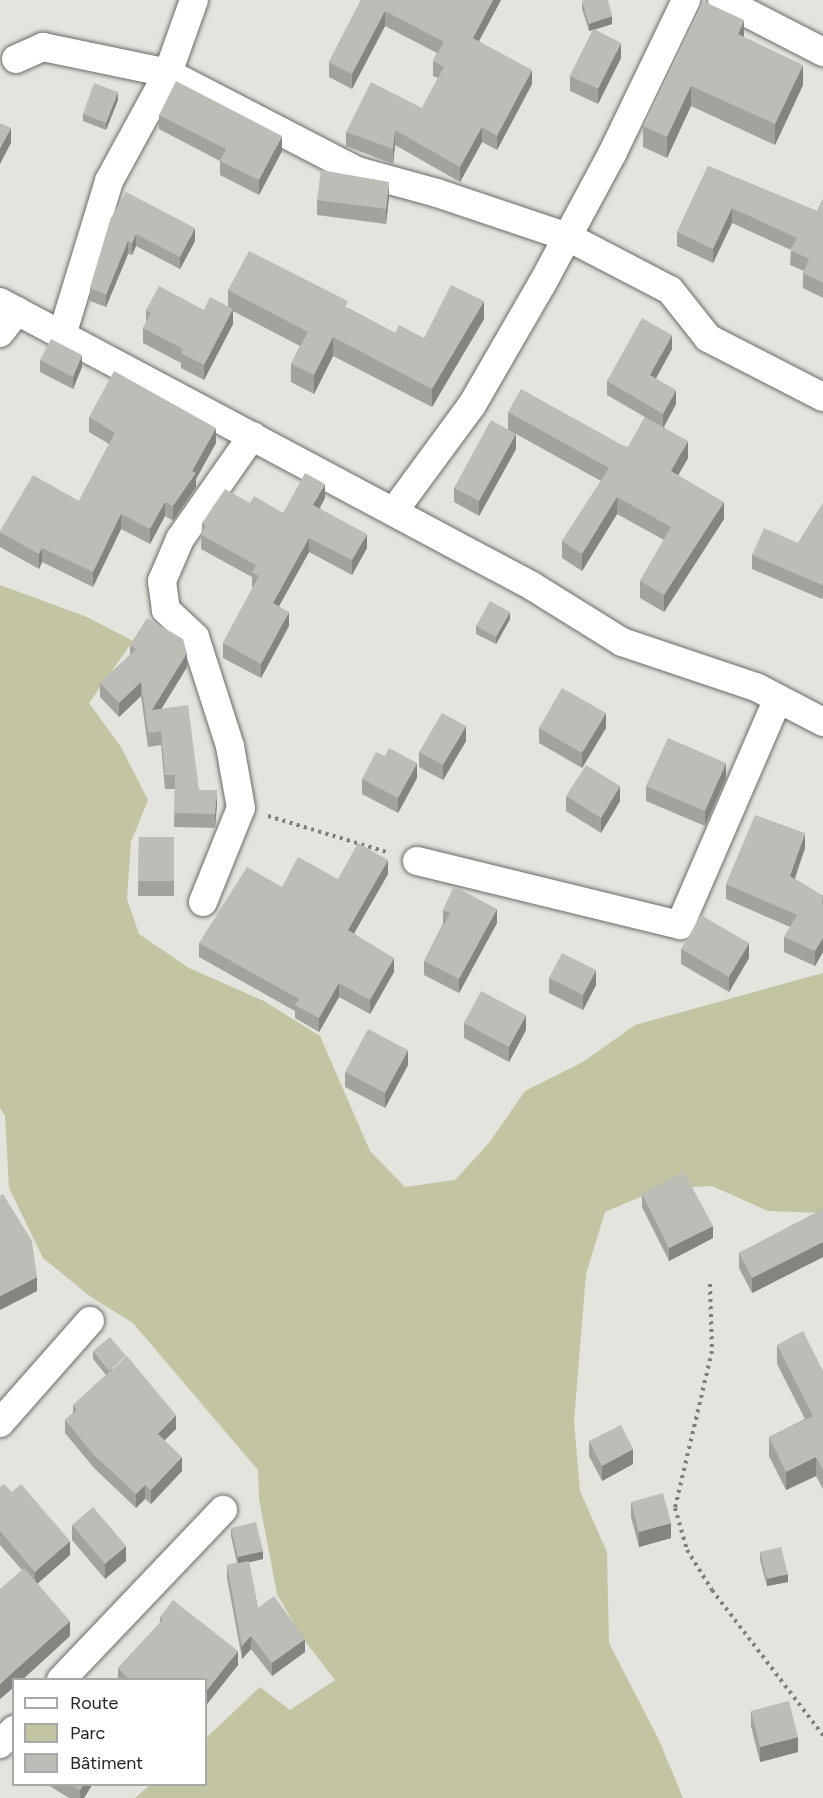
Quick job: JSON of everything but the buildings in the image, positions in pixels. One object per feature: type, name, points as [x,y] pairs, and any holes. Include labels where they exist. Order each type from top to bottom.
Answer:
[{"type":"street","points":[[62,335],[109,181],[168,73],[194,0]]},
{"type":"street","points":[[394,511],[472,405],[568,237],[686,0]]},
{"type":"street","points":[[722,0],[823,52]]},
{"type":"street","points":[[16,59],[44,47],[168,73],[357,171],[437,193],[568,237],[670,290],[708,338],[823,397]]},
{"type":"street","points":[[0,333],[8,306],[532,586],[622,642],[756,687],[823,722]]},
{"type":"street","points":[[203,902],[241,808],[230,746],[195,637],[166,609],[162,581],[180,539],[252,436]]},
{"type":"street","points":[[417,861],[680,925],[778,699]]},
{"type":"street","points":[[0,1423],[90,1321]]},
{"type":"street","points":[[63,1678],[222,1510]]},
{"type":"street","points":[[0,1744],[12,1732]]},
{"type":"path","points":[[241,808],[417,861]]},
{"type":"path","points":[[710,1284],[712,1351],[675,1508],[687,1550],[712,1590],[823,1735]]},
{"type":"green space","points":[[0,585],[87,617],[133,641],[89,703],[121,747],[148,800],[131,842],[127,899],[139,934],[189,968],[264,1001],[320,1036],[370,1151],[405,1187],[455,1180],[489,1143],[525,1091],[583,1062],[635,1025],[823,973],[823,1213],[768,1211],[712,1186],[659,1189],[605,1212],[586,1274],[574,1421],[580,1491],[607,1552],[609,1643],[659,1740],[683,1798],[135,1798],[149,1786],[207,1786],[207,1737],[260,1687],[290,1710],[335,1680],[301,1636],[277,1594],[259,1499],[258,1470],[133,1323],[91,1297],[43,1258],[9,1188],[5,1116],[0,1108]]}]
